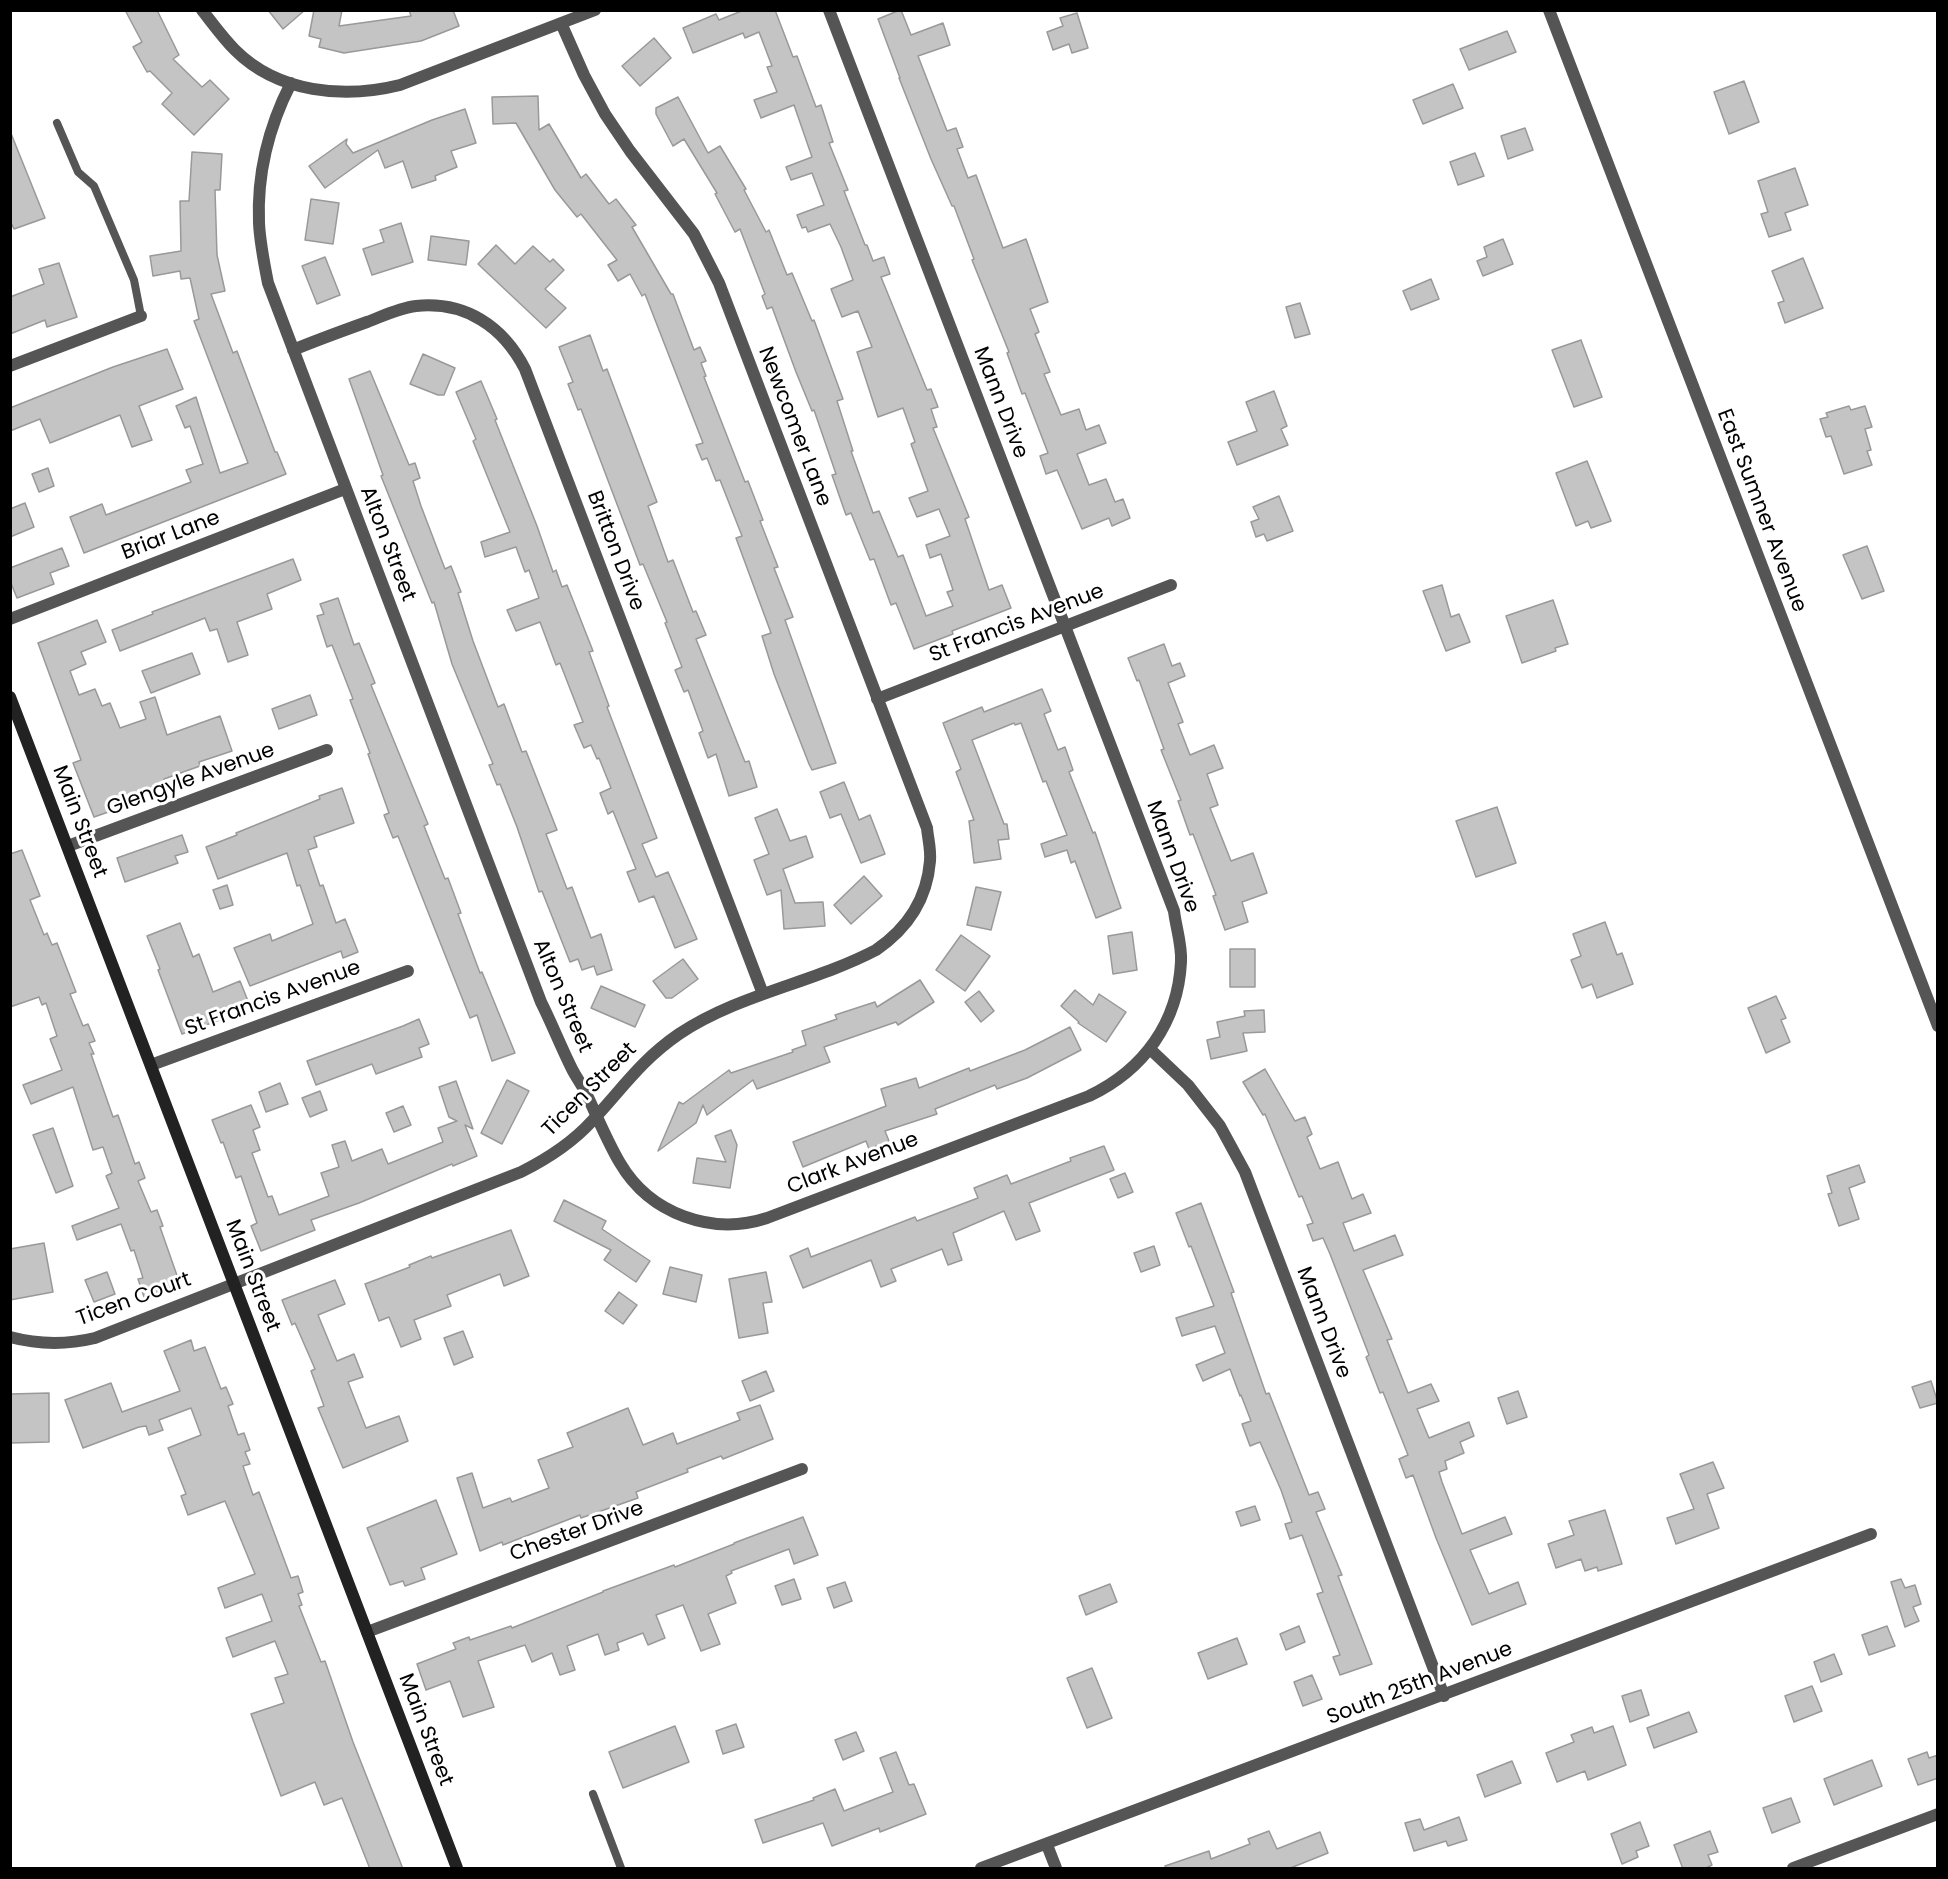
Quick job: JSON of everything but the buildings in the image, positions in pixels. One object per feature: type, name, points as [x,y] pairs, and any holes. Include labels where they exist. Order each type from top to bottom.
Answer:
[{"type":"street","points":[[202,10],[236,51],[272,76],[291,84],[333,93],[359,93],[400,85],[594,10]]},
{"type":"street","name":"Mann Drive","points":[[829,10],[1178,928],[1181,962],[1178,987],[1168,1020],[1150,1049],[1176,1073],[1220,1126],[1245,1172],[1444,1696]]},
{"type":"street","name":"East Sumner Avenue","points":[[1549,10],[1938,1026]]},
{"type":"street","name":"Newcomer Lane","points":[[561,23],[584,75],[605,114],[630,152],[694,234],[712,266],[927,828],[930,845],[929,871]]},
{"type":"street","name":"Alton Street","points":[[291,84],[273,125],[260,183],[259,225],[268,283],[541,1002],[597,1116]]},
{"type":"street","name":"Britton Drive","points":[[293,350],[395,311],[415,306],[434,306],[461,310],[485,321],[506,339],[516,352],[525,369],[763,994]]},
{"type":"street","points":[[10,366],[141,316]]},
{"type":"street","name":"Briar Lane","points":[[10,618],[345,489]]},
{"type":"street","name":"St Francis Avenue","points":[[877,699],[1171,585]]},
{"type":"street","name":"Main Street","points":[[10,698],[457,1869]]},
{"type":"street","name":"Glengyle Avenue","points":[[68,846],[327,750]]},
{"type":"street","name":"Ticen Street","points":[[234,1284],[521,1172],[559,1150],[597,1116],[626,1079],[671,1040],[707,1017],[869,954],[892,939],[910,920],[919,904],[929,871]]},
{"type":"street","name":"St Francis Avenue","points":[[151,1065],[408,971]]},
{"type":"street","name":"Clark Avenue","points":[[597,1116],[621,1165],[649,1197],[678,1215],[695,1221],[716,1225],[742,1224],[767,1218],[1089,1096],[1123,1076],[1150,1049]]},
{"type":"street","name":"Ticen Court","points":[[10,1337],[35,1343],[78,1342],[103,1335],[234,1284]]},
{"type":"street","name":"Chester Drive","points":[[367,1632],[802,1469]]},
{"type":"street","name":"South 25th Avenue","points":[[981,1869],[1871,1534]]},
{"type":"street","points":[[1793,1869],[1938,1814]]},
{"type":"street","points":[[1047,1845],[1056,1869]]},
{"type":"lane","points":[[57,123],[78,172],[94,186],[134,280],[141,316]]},
{"type":"lane","points":[[593,1794],[621,1869]]}]
